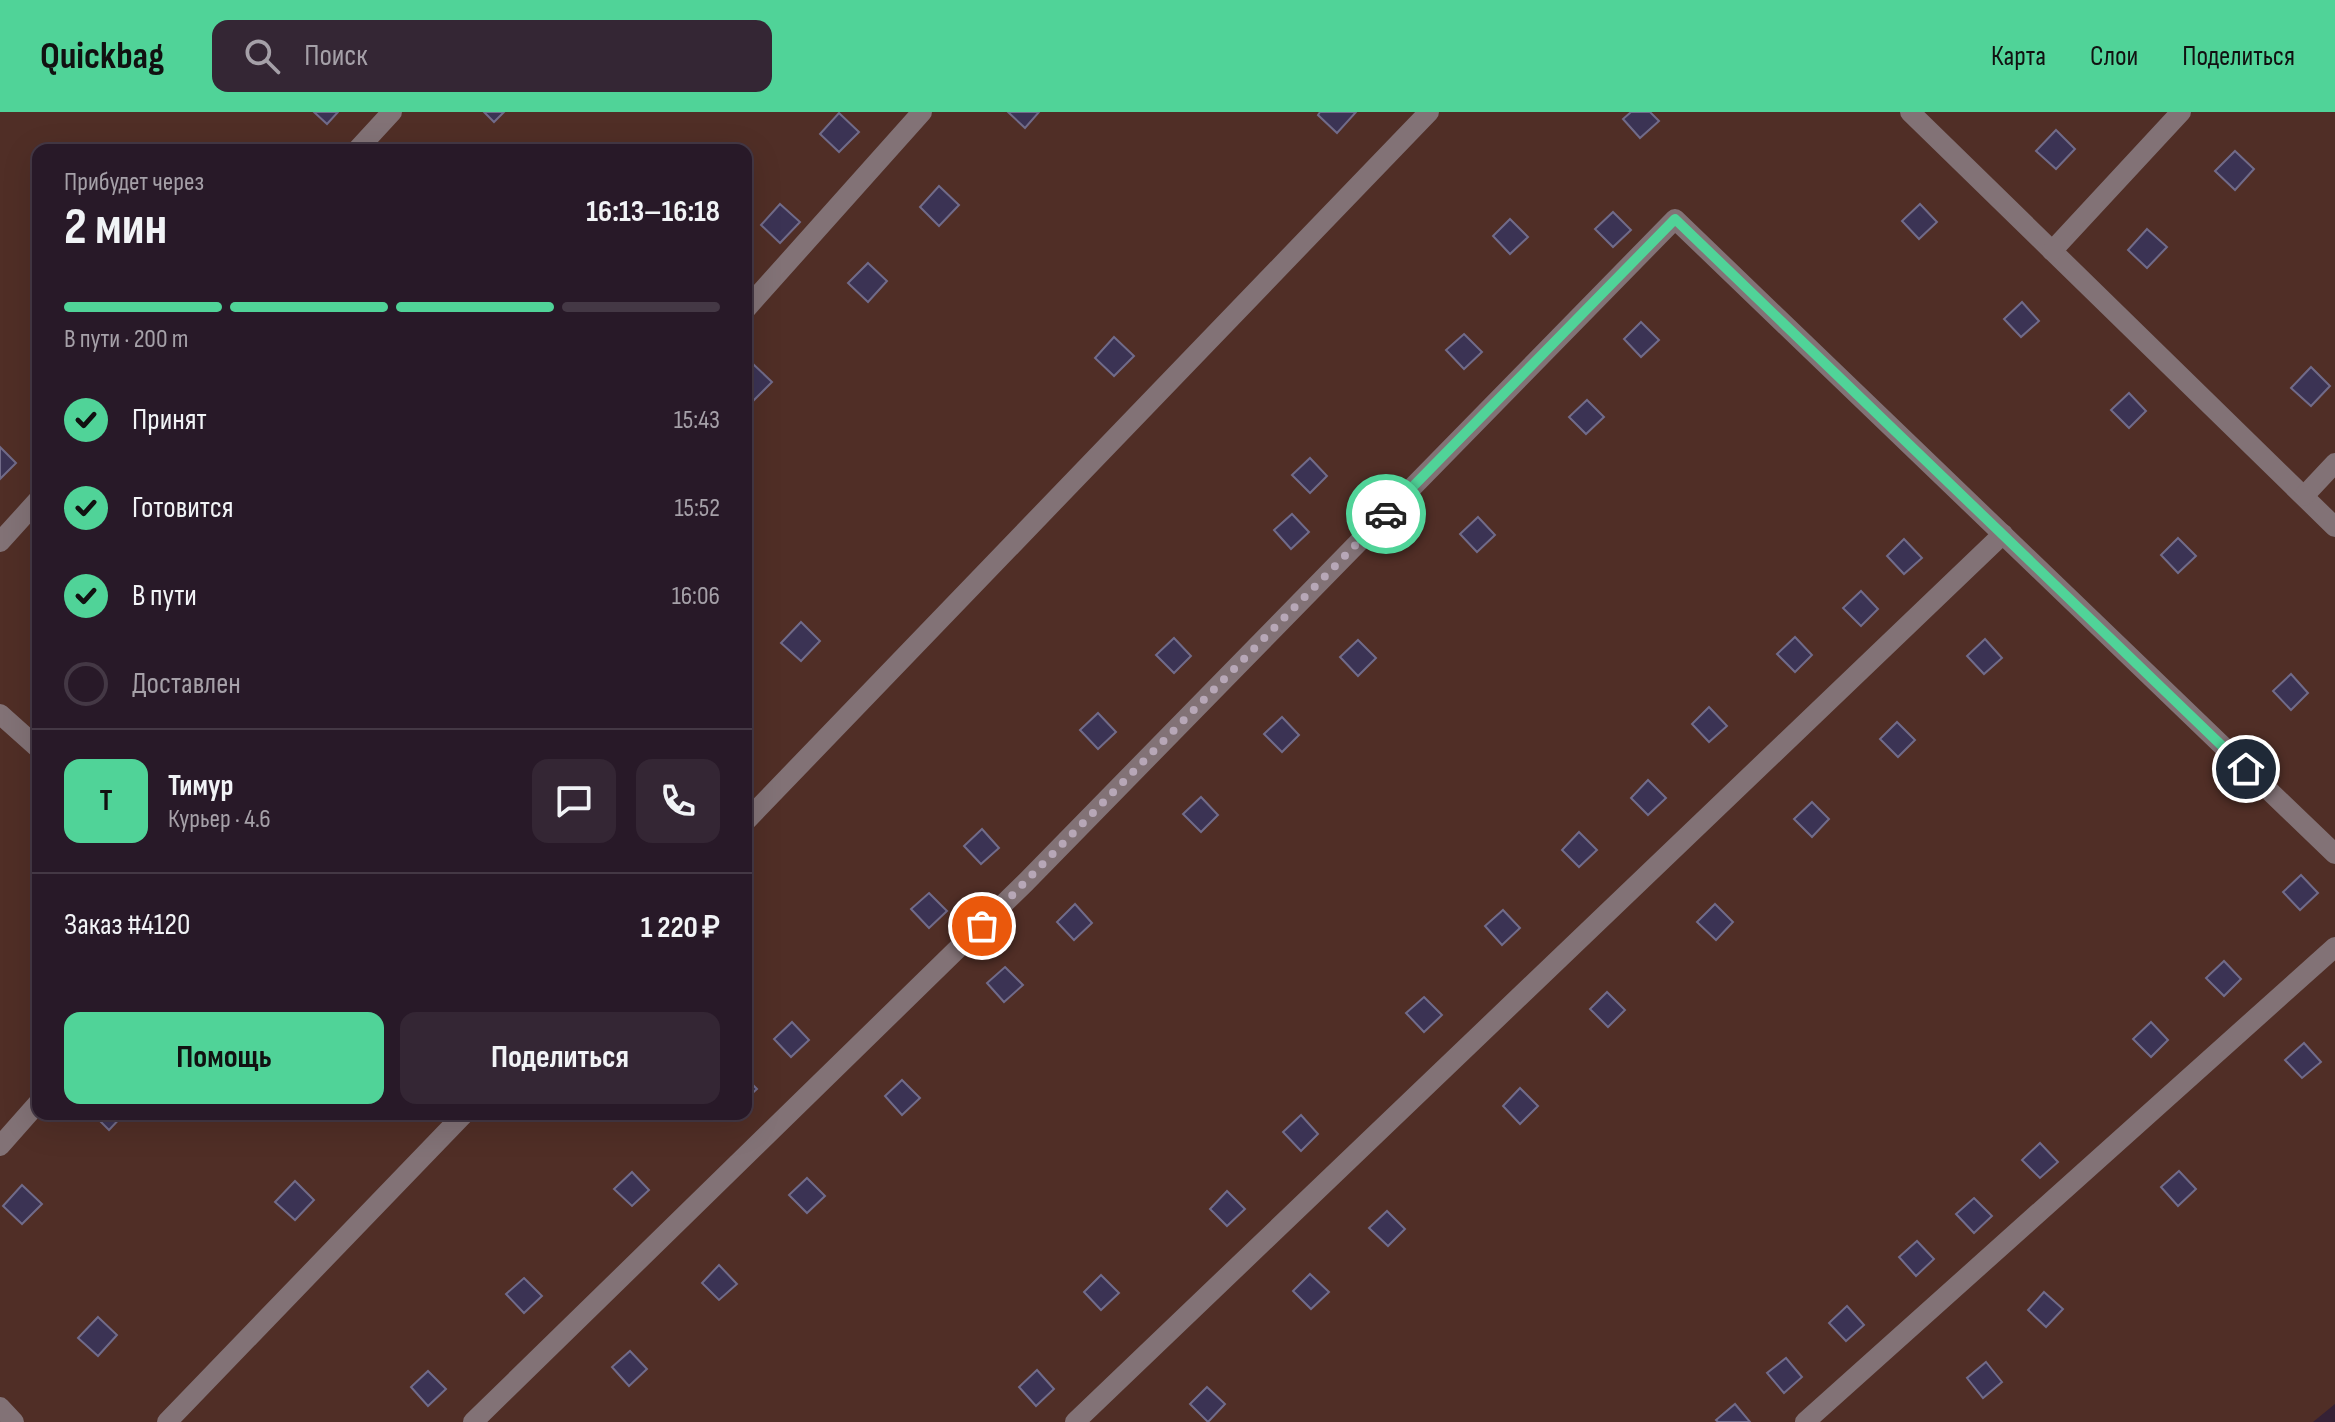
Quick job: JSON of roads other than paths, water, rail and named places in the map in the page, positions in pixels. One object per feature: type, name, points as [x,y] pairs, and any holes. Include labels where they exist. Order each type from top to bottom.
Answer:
[{"type":"lane","points":[[363,144],[392,112]]},
{"type":"lane","points":[[752,302],[922,112]]},
{"type":"lane","points":[[752,815],[1429,112]]},
{"type":"lane","points":[[1910,112],[2335,527]]},
{"type":"lane","points":[[2052,251],[2181,112]]},
{"type":"lane","points":[[473,1422],[1026,882],[1675,219],[2335,854]]},
{"type":"lane","points":[[2304,496],[2335,463]]},
{"type":"lane","points":[[0,542],[32,507]]},
{"type":"lane","points":[[1075,1422],[2003,534]]},
{"type":"lane","points":[[0,714],[32,743]]},
{"type":"lane","points":[[1805,1422],[2335,947]]},
{"type":"lane","points":[[0,1146],[32,1110]]},
{"type":"lane","points":[[167,1422],[458,1120]]},
{"type":"lane","points":[[0,1407],[14,1422]]}]
